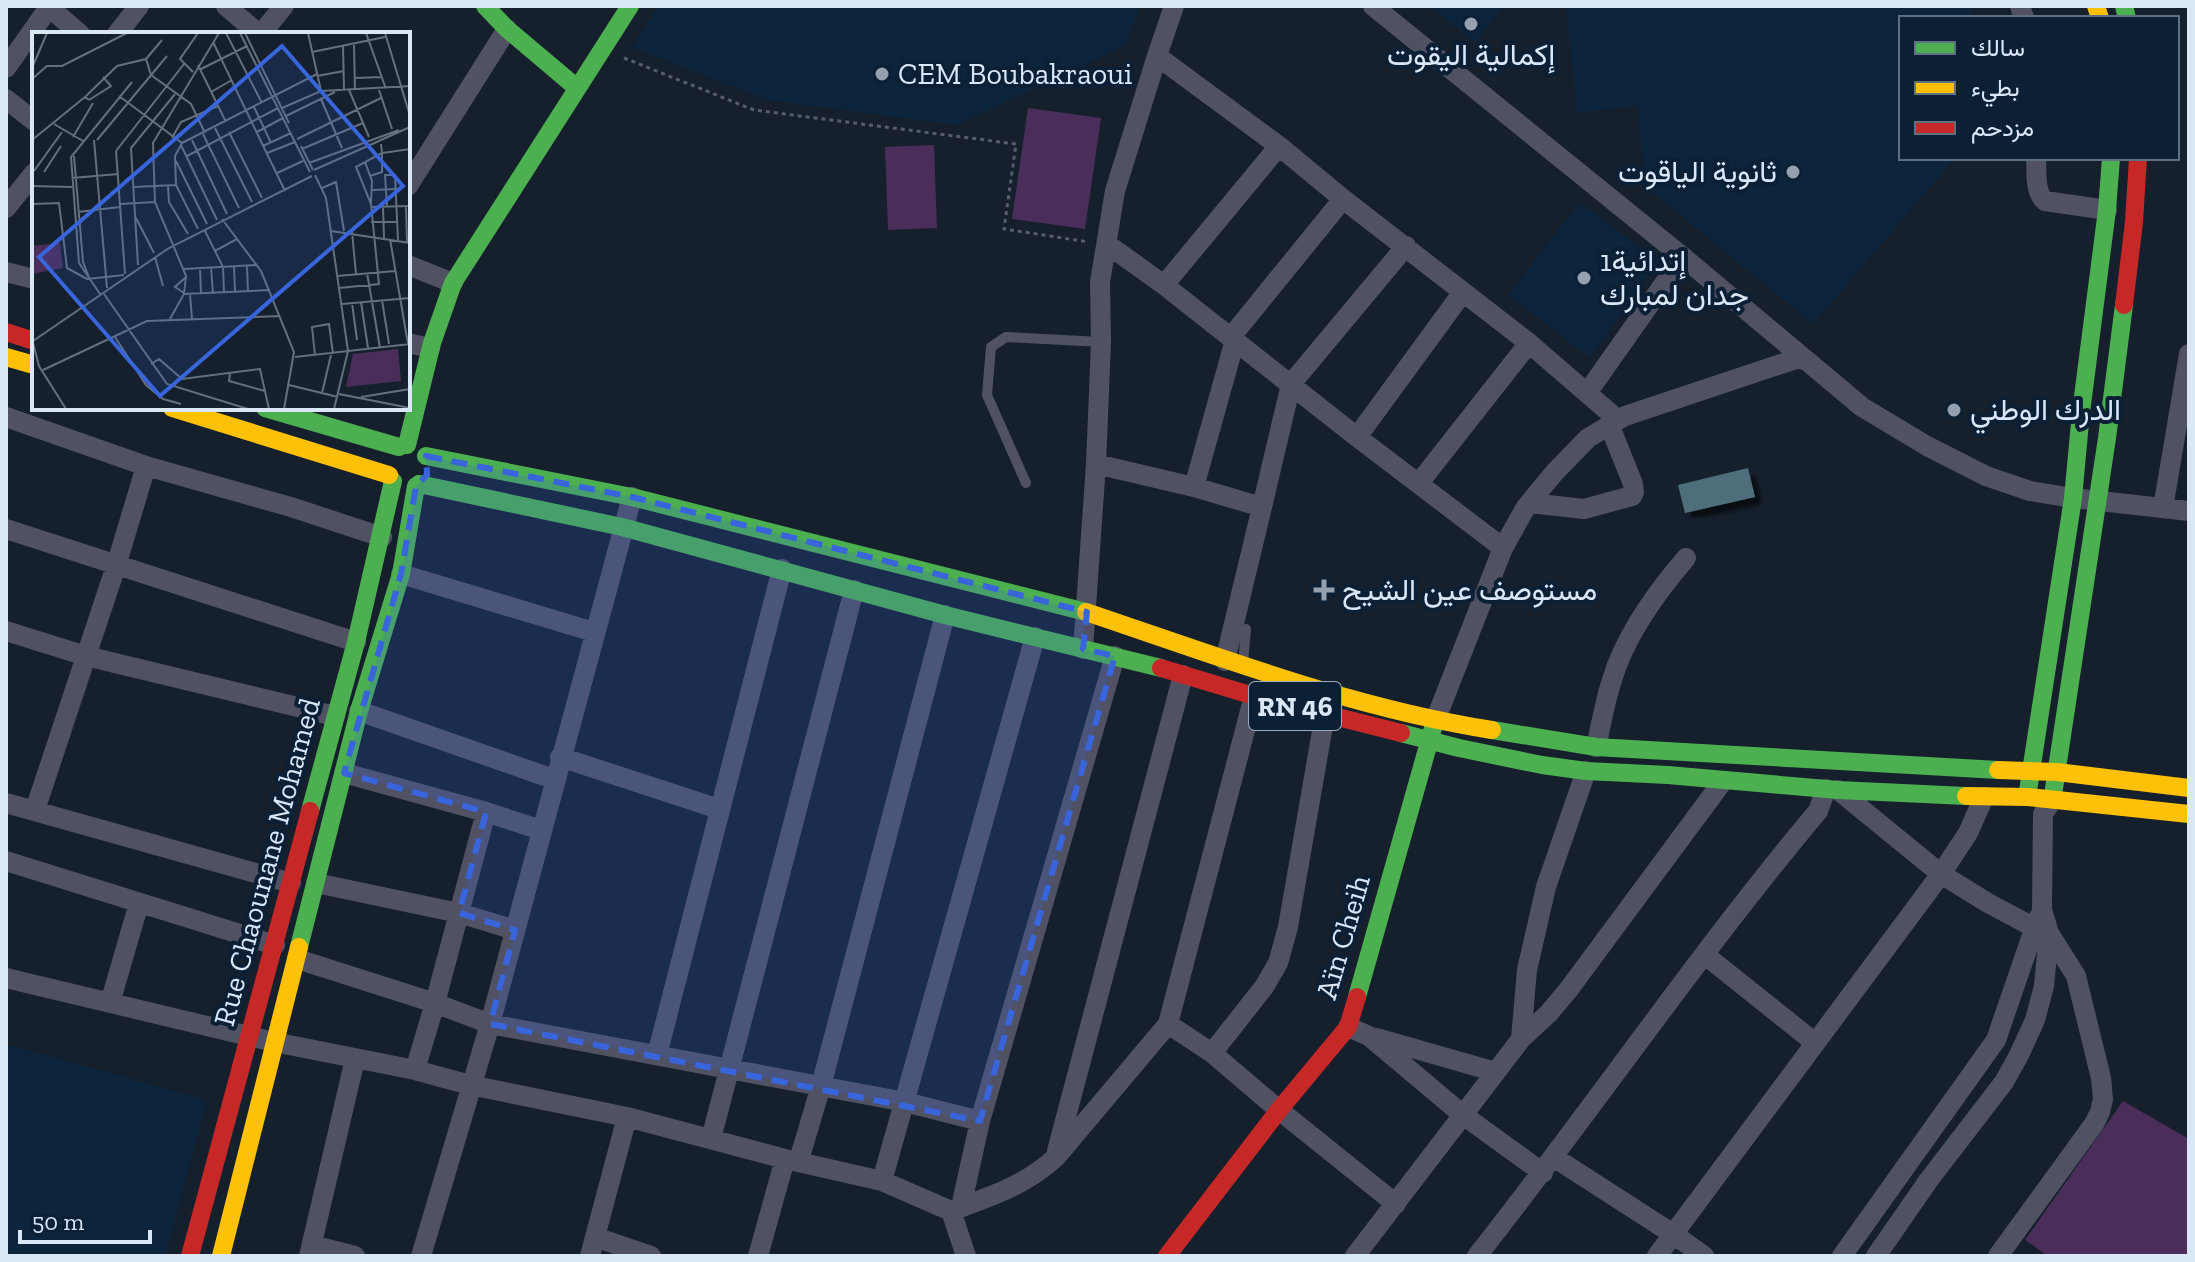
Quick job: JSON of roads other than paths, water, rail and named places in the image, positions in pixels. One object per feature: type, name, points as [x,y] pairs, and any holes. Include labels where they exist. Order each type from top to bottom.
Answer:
[{"type":"main road","points":[[485,6],[507,29],[577,88]]},
{"type":"main road","points":[[391,478],[388,459],[403,446],[437,322],[453,283],[630,6]]},
{"type":"main road","points":[[2028,797],[2073,498],[2111,160]]},
{"type":"main road","points":[[2138,160],[2134,222],[2098,500],[2057,772],[2048,807],[2189,814]]},
{"type":"main road","points":[[6,332],[32,340]]},
{"type":"main road","points":[[6,357],[32,364]]},
{"type":"main road","points":[[178,410],[391,478],[404,487],[418,485],[429,469],[426,456],[418,448],[272,410]]},
{"type":"main road","name":"RN 46","points":[[426,456],[632,497],[1087,612],[1433,731],[1542,765],[1832,790],[2028,797]]},
{"type":"main road","name":"Rue Chaounane Mohamed","points":[[190,1256],[356,642],[382,537],[391,478]]},
{"type":"main road","name":"Rue Chaounane Mohamed","points":[[221,1256],[359,711],[401,574],[418,485]]},
{"type":"main road","name":"RN 46","points":[[418,485],[622,527],[1325,714],[1433,731],[1596,747],[2030,770],[2189,788]]},
{"type":"main road","name":"Aïn Cheih","points":[[1348,1027],[1433,731]]},
{"type":"main road","points":[[1167,1256],[1279,1110],[1348,1027]]},
{"type":"main road","points":[[203,1205],[232,1212]]},
{"type":"street","points":[[119,32],[139,6]]},
{"type":"street","points":[[226,6],[258,32]]},
{"type":"street","points":[[262,32],[284,6]]},
{"type":"street","points":[[1083,649],[1096,464],[1100,282],[1115,191],[1174,6]]},
{"type":"street","points":[[1373,6],[1683,257],[1862,407],[1974,470],[2030,491],[2189,511]]},
{"type":"street","points":[[6,68],[49,7],[78,32]]},
{"type":"street","points":[[410,183],[507,29]]},
{"type":"street","points":[[1157,56],[1279,146],[1529,343],[1587,393],[1613,422],[1633,484],[1632,496],[1584,509],[1530,503]]},
{"type":"street","points":[[6,99],[32,119]]},
{"type":"street","points":[[1164,285],[1279,146]]},
{"type":"street","points":[[2036,160],[2038,189],[2045,201],[2107,210]]},
{"type":"street","points":[[6,208],[32,176]]},
{"type":"street","points":[[1194,487],[1233,339],[1343,199]]},
{"type":"street","points":[[1107,244],[1503,548]]},
{"type":"street","points":[[1234,663],[1262,507],[1291,384],[1406,246]]},
{"type":"street","points":[[1587,393],[1683,257]]},
{"type":"street","points":[[410,266],[453,283]]},
{"type":"street","points":[[6,272],[32,278]]},
{"type":"street","points":[[1357,437],[1463,292]]},
{"type":"street","points":[[410,343],[430,348]]},
{"type":"street","points":[[1419,483],[1529,343]]},
{"type":"street","points":[[2163,508],[2189,354]]},
{"type":"street","points":[[1433,731],[1503,548],[1530,503],[1588,438],[1613,422],[1802,357]]},
{"type":"street","points":[[6,417],[146,466],[291,507],[382,537]]},
{"type":"street","points":[[1096,464],[1262,507]]},
{"type":"street","points":[[35,810],[146,466]]},
{"type":"street","points":[[421,1256],[490,1024],[632,497]]},
{"type":"street","points":[[6,529],[356,642]]},
{"type":"street","points":[[1596,747],[1620,657],[1669,577],[1686,558]]},
{"type":"street","points":[[657,1055],[782,569]]},
{"type":"street","points":[[401,574],[594,632]]},
{"type":"street","points":[[711,1139],[854,590]]},
{"type":"street","points":[[758,1256],[821,1086],[945,615]]},
{"type":"street","points":[[6,631],[86,656],[335,716]]},
{"type":"street","points":[[882,1181],[1035,637]]},
{"type":"street","points":[[966,1256],[956,1209],[1115,656]]},
{"type":"street","points":[[1056,1157],[1183,675]]},
{"type":"street","points":[[6,978],[274,1042],[627,1117],[882,1181],[956,1209],[1011,1189],[1041,1171],[1168,1024],[1254,696]]},
{"type":"street","points":[[359,711],[556,780]]},
{"type":"street","points":[[1212,1053],[1264,987],[1278,963],[1288,927],[1325,714]]},
{"type":"street","points":[[560,757],[719,809]]},
{"type":"street","points":[[1521,1039],[1527,970],[1546,887],[1586,771]]},
{"type":"street","points":[[344,773],[541,830]]},
{"type":"street","points":[[1355,1256],[1521,1039],[1569,989],[1723,781]]},
{"type":"street","points":[[1477,1256],[1832,790],[1941,874],[1988,903],[2041,924],[2076,976],[2101,1078],[2103,1099],[2100,1112],[1998,1256]]},
{"type":"street","points":[[1657,1256],[1941,874],[1972,825],[1984,797]]},
{"type":"street","points":[[1876,1256],[1928,1181],[2004,1082],[2035,1020],[2044,986],[2041,924],[2048,807],[2028,797]]},
{"type":"street","points":[[6,803],[291,883]]},
{"type":"street","points":[[415,1070],[486,812]]},
{"type":"street","points":[[6,861],[275,945]]},
{"type":"street","points":[[316,883],[459,913],[515,930]]},
{"type":"street","points":[[110,1003],[139,903]]},
{"type":"street","points":[[1842,1256],[1996,1040],[2041,924]]},
{"type":"street","points":[[1705,955],[1814,1042]]},
{"type":"street","points":[[297,959],[490,1024],[905,1102],[980,1121]]},
{"type":"street","points":[[1168,1024],[1212,1053],[1396,1204]]},
{"type":"street","name":"Aïn Cheih","points":[[1348,1027],[1369,1036],[1463,1115],[1673,1234],[1704,1256]]},
{"type":"street","points":[[1369,1036],[1496,1072]]},
{"type":"street","points":[[355,1059],[311,1250],[355,1256]]},
{"type":"street","points":[[627,1117],[592,1246],[651,1256]]},
{"type":"lane","points":[[1026,483],[987,395],[991,347],[1006,337],[1101,342]]},
{"type":"lane","points":[[1234,663],[1246,629]]},
{"type":"place","name":"إكمالية اليقوت","points":[[1471,24]]},
{"type":"place","name":"CEM Boubakraoui","points":[[882,74]]},
{"type":"place","name":"ثانوية الياقوت","points":[[1793,172]]},
{"type":"place","name":"1إتدائية جدان لمبارك","points":[[1584,278]]},
{"type":"place","name":"الدرك الوطني","points":[[1954,410]]},
{"type":"place","name":"مستوصف عين الشيح","points":[[1324,590]]}]
